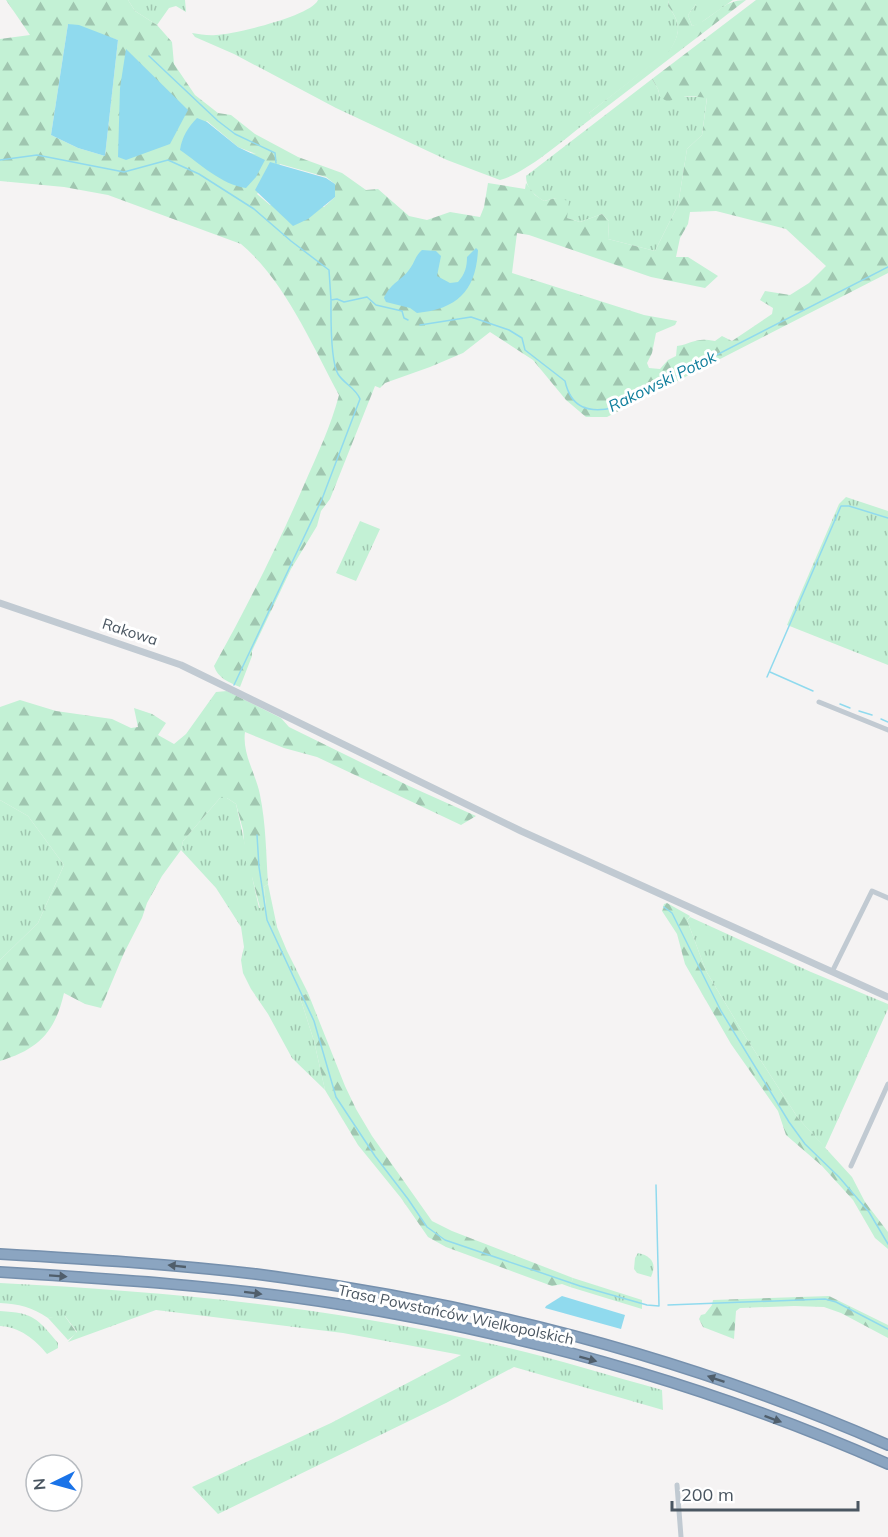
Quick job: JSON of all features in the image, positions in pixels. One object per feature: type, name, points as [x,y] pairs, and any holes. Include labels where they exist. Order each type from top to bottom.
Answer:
[{"type":"highway","name":"Trasa Powstańców Wielkopolskich","points":[[0,1254],[171,1265],[256,1274],[447,1305],[641,1354],[798,1408],[888,1445]]},
{"type":"highway","name":"Trasa Powstańców Wielkopolskich","points":[[0,1272],[171,1284],[254,1293],[339,1304],[443,1324],[546,1347],[634,1372],[789,1424],[888,1464]]},
{"type":"street","name":"Rakowa","points":[[0,603],[160,656],[203,674],[521,831],[888,997]]},
{"type":"street","points":[[819,702],[888,730]]},
{"type":"street","points":[[832,972],[872,891],[888,898]]},
{"type":"street","points":[[851,1166],[888,1084]]},
{"type":"street","points":[[677,1485],[681,1537]]},
{"type":"green space","points":[[6,0],[128,0],[135,11],[157,25],[172,42],[174,64],[195,95],[218,113],[231,115],[255,134],[298,157],[342,173],[366,190],[378,189],[409,216],[427,220],[450,212],[480,217],[488,183],[525,189],[526,183],[535,195],[544,201],[556,198],[569,201],[567,218],[580,222],[602,214],[609,221],[608,239],[655,251],[678,205],[687,149],[702,135],[707,98],[682,97],[668,102],[660,97],[652,79],[756,0],[888,0],[888,273],[607,417],[586,417],[566,400],[533,360],[490,332],[463,353],[385,383],[380,388],[375,386],[330,499],[321,511],[317,526],[291,569],[252,651],[240,687],[221,677],[214,666],[283,531],[323,440],[339,395],[284,295],[257,259],[241,244],[108,195],[64,187],[0,181],[0,39],[30,35]],"holes":[[[68,24],[118,40],[105,156],[78,148],[51,135]],[[120,88],[188,110],[120,114]],[[207,121],[238,147],[256,154],[182,141]],[[280,164],[326,177],[335,184],[335,197],[324,207],[270,205],[257,194]],[[716,211],[786,229],[826,266],[809,283],[790,295],[765,291],[760,300],[773,308],[772,314],[732,341],[722,336],[715,341],[699,340],[677,346],[676,356],[668,360],[660,369],[649,368],[647,363],[652,353],[656,333],[675,325],[677,321],[644,315],[512,273],[517,233],[529,235],[651,277],[705,288],[718,276],[688,257],[676,257],[680,238],[688,224],[690,212]]]},
{"type":"green space","points":[[128,0],[185,0],[186,12],[176,6],[169,8],[157,25],[135,11]]},
{"type":"green space","points":[[318,0],[669,0],[668,6],[677,23],[678,33],[670,51],[589,113],[592,118],[535,162],[500,180],[447,160],[336,108],[234,54],[195,37],[192,33],[216,35],[255,28],[302,12]]},
{"type":"green space","points":[[669,0],[696,0],[696,4],[688,15],[692,26],[730,3],[746,0],[592,118],[589,113],[670,50],[678,28],[668,6]]},
{"type":"green space","points":[[696,0],[733,0],[699,24],[692,26],[688,15],[696,4]]},
{"type":"green space","points":[[652,79],[660,97],[707,97],[702,135],[687,149],[678,205],[655,251],[608,239],[609,221],[602,214],[580,222],[567,218],[567,211],[556,198],[544,201],[534,194],[527,184],[526,176]]},
{"type":"green space","points":[[846,497],[888,511],[888,665],[787,625],[839,504]]},
{"type":"green space","points":[[360,521],[380,529],[356,581],[336,573]]},
{"type":"green space","points":[[227,691],[281,718],[289,727],[476,816],[461,825],[317,757],[284,748],[245,732],[246,748],[264,817],[268,884],[264,887],[266,907],[260,908],[252,877],[247,873],[243,830],[236,804],[227,798],[220,798],[183,841],[181,850],[162,876],[147,903],[101,1008],[85,1004],[64,993],[56,1018],[43,1037],[25,1051],[0,1061],[0,960],[38,923],[64,865],[28,816],[0,800],[0,707],[20,700],[56,711],[112,719],[131,728],[138,727],[134,708],[152,714],[166,723],[158,735],[174,744],[186,734],[216,692]]},
{"type":"green space","points":[[220,798],[227,798],[236,804],[259,908],[266,906],[264,887],[268,884],[277,927],[308,993],[300,997],[314,1041],[325,1090],[292,1058],[268,1014],[251,989],[243,973],[241,960],[244,947],[241,927],[216,888],[181,850],[183,841]]},
{"type":"green space","points":[[0,800],[28,816],[64,865],[38,923],[0,960]]},
{"type":"green space","points":[[667,903],[690,916],[687,920],[706,971],[798,1118],[852,1177],[865,1202],[888,1232],[888,1249],[875,1238],[853,1200],[822,1166],[786,1135],[778,1111],[731,1044],[685,964],[677,934],[662,911],[664,904]]},
{"type":"green space","points":[[690,917],[888,1004],[888,1009],[825,1148],[798,1118],[706,971],[687,920]]},
{"type":"green space","points":[[308,993],[356,1109],[372,1136],[432,1221],[573,1278],[570,1287],[562,1284],[552,1286],[446,1247],[428,1237],[401,1198],[358,1145],[325,1090],[314,1041],[300,997]]},
{"type":"green space","points":[[638,1253],[647,1256],[652,1261],[651,1277],[637,1273],[634,1269]]},
{"type":"green space","points":[[573,1278],[642,1300],[642,1309],[570,1287]]},
{"type":"green space","points":[[0,1283],[240,1302],[360,1318],[419,1329],[524,1352],[662,1390],[663,1410],[514,1367],[446,1403],[218,1514],[192,1487],[331,1423],[461,1355],[343,1333],[156,1310],[68,1342],[77,1332],[65,1316],[48,1318],[25,1307],[0,1303]]},
{"type":"green space","points":[[829,1296],[888,1325],[888,1338],[841,1313],[824,1307],[740,1308],[736,1311],[734,1339],[703,1327],[699,1319],[712,1305],[713,1300]]},
{"type":"green space","points":[[0,1311],[20,1313],[34,1318],[58,1343],[58,1348],[47,1354],[26,1335],[13,1328],[0,1326]]},
{"type":"green space","points":[[64,1315],[77,1333],[68,1340],[48,1318]]},
{"type":"water","points":[[68,24],[79,25],[118,40],[105,156],[78,148],[51,135]]},
{"type":"water","points":[[126,49],[188,110],[170,144],[126,160],[118,157],[120,88]]},
{"type":"water","points":[[197,118],[207,122],[238,147],[265,160],[256,177],[246,188],[228,183],[180,150],[186,132]]},
{"type":"water","points":[[270,162],[326,178],[335,184],[335,197],[308,219],[293,226],[255,190]]},
{"type":"water","points":[[476,248],[478,250],[476,264],[469,286],[454,302],[431,311],[417,313],[410,308],[386,302],[384,298],[387,293],[408,271],[422,250],[436,251],[441,256],[437,276],[450,283],[458,282],[465,270],[467,257]]},
{"type":"water","points":[[562,1296],[625,1315],[621,1329],[545,1308]]},
{"type":"waterway","points":[[149,56],[218,121],[235,134],[275,153],[276,163]]},
{"type":"waterway","name":"Rakowski Potok","points":[[0,160],[37,155],[124,172],[168,160],[199,174],[254,209],[329,270],[331,300],[337,299],[344,302],[367,297],[376,305],[402,311],[404,318],[408,320]]},
{"type":"waterway","name":"Rakowski Potok","points":[[420,325],[471,317],[509,330],[522,338],[525,350],[565,381],[576,403],[588,409],[613,408],[888,267]]},
{"type":"waterway","points":[[234,685],[322,499],[360,399],[335,368],[331,301]]},
{"type":"waterway","points":[[767,677],[841,506],[849,506],[888,518]]},
{"type":"waterway","points":[[770,672],[813,691]]},
{"type":"waterway","points":[[840,704],[850,708]]},
{"type":"waterway","points":[[859,711],[872,715]]},
{"type":"waterway","points":[[881,719],[888,722]]},
{"type":"waterway","points":[[257,835],[267,920],[314,1021],[336,1097],[375,1156],[427,1227],[445,1240],[580,1286],[647,1305],[659,1306],[656,1185]]},
{"type":"waterway","points":[[664,907],[672,913],[721,1011],[789,1122],[805,1144],[839,1177],[869,1212],[888,1244]]},
{"type":"waterway","points":[[668,1305],[825,1299],[836,1302],[888,1329]]}]
